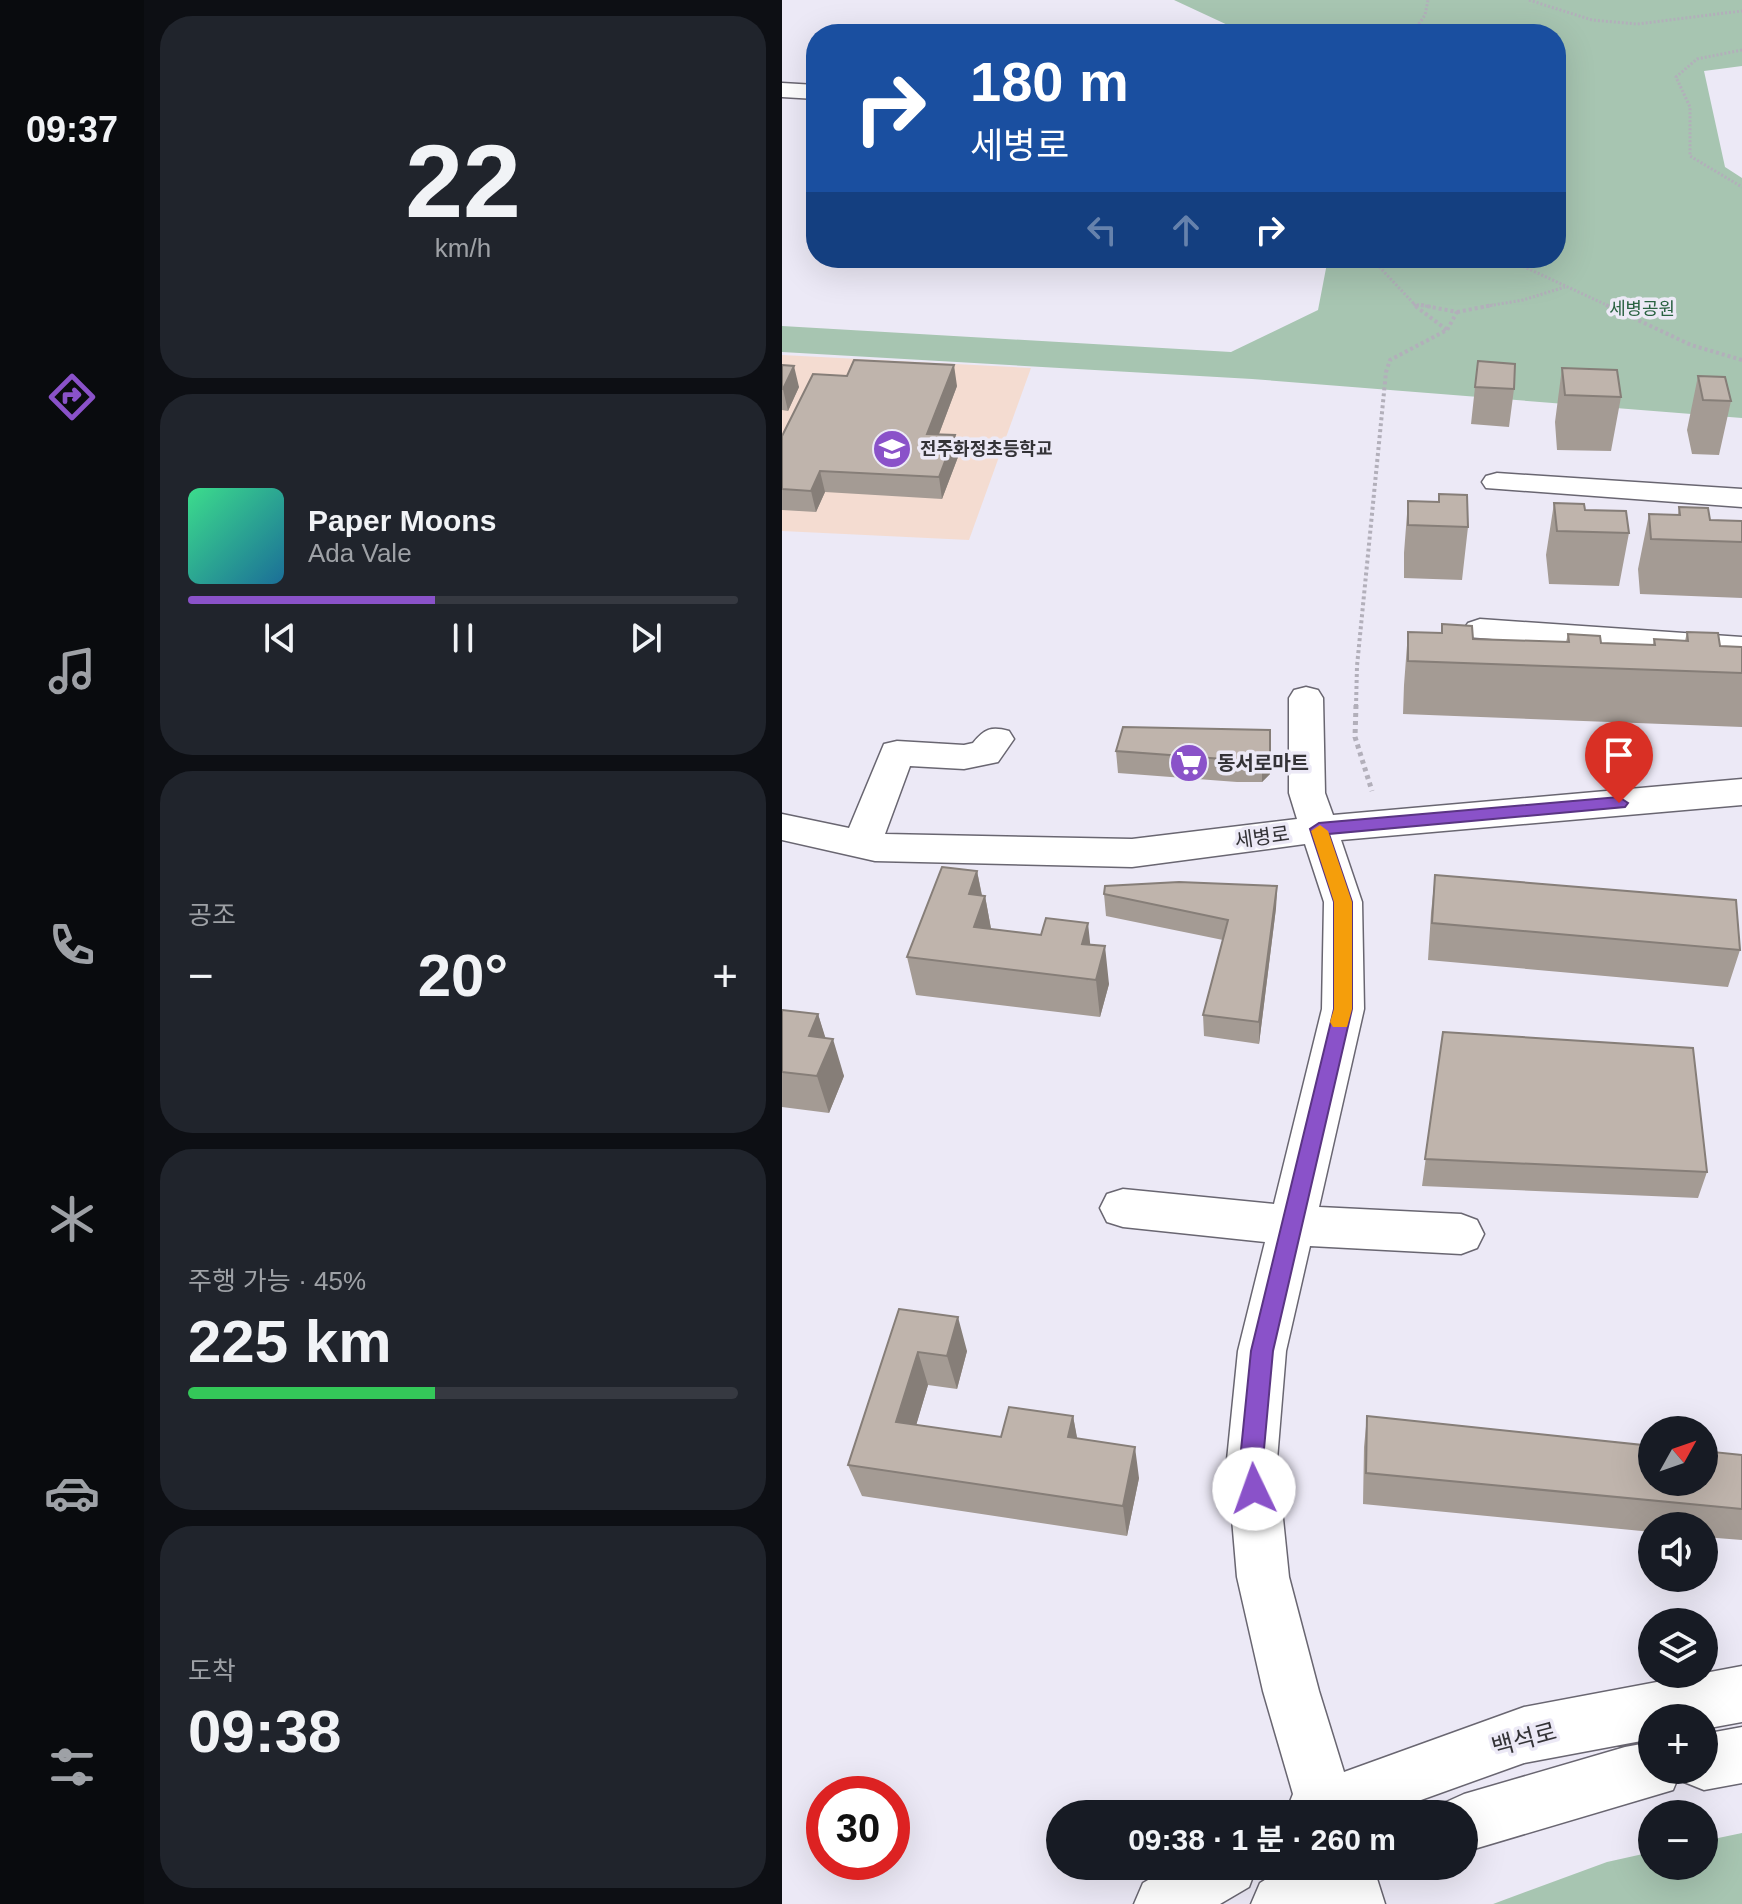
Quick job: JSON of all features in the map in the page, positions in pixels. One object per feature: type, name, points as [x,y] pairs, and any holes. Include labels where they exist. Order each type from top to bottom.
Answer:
[{"type":"street","points":[[782,90],[806,91]]},
{"type":"street","points":[[1497,482],[1742,498]]},
{"type":"street","points":[[1480,630],[1742,648]]},
{"type":"street","points":[[1306,698],[1307,793],[1343,902],[1343,1009],[1262,1351],[1252,1460],[1263,1577],[1320,1800]]},
{"type":"street","points":[[862,844],[897,753],[964,757],[985,753],[996,739]]},
{"type":"street","name":"세병로","points":[[782,827],[875,847],[1132,853],[1319,829],[1742,792]]},
{"type":"street","points":[[1123,1208],[1291,1225],[1461,1234]]},
{"type":"street","name":"백석로","points":[[1354,1800],[1524,1735],[1742,1694]]},
{"type":"street","points":[[1718,1759],[1742,1755]]},
{"type":"street","points":[[1478,1819],[1638,1773]]},
{"type":"street","points":[[1164,1904],[1204,1880]]},
{"type":"street","points":[[1281,1904],[1320,1880]]},
{"type":"street","points":[[1347,1880],[1355,1904]]},
{"type":"path","points":[[1419,24],[1425,15],[1428,0]]},
{"type":"path","points":[[1529,0],[1592,20],[1637,24],[1668,23],[1742,11]]},
{"type":"path","points":[[1742,50],[1714,51],[1681,69],[1676,77],[1690,107],[1690,156],[1742,187]]},
{"type":"path","points":[[1380,268],[1412,304],[1447,330]]},
{"type":"path","points":[[1527,268],[1691,345],[1742,360]]},
{"type":"path","points":[[1412,304],[1457,312],[1523,300],[1567,286]]},
{"type":"path","points":[[1372,791],[1355,737],[1357,666],[1386,372],[1390,360],[1447,330],[1457,312]]},
{"type":"shaded area","name":"전주화정초등학교","points":[[782,355],[1031,368],[969,540],[782,531]]},
{"type":"green space","name":"세병공원","points":[[1174,0],[1742,0],[1742,66],[1704,71],[1725,167],[1742,178],[1742,418],[1252,379],[782,352],[782,326],[1231,352],[1318,310],[1326,268],[1566,268],[1566,24],[1226,24]]},
{"type":"green space","points":[[1742,1833],[1742,1904],[1493,1904],[1607,1862],[1638,1855],[1638,1880],[1718,1880],[1718,1838]]},
{"type":"building","points":[[854,360],[954,365],[927,434],[955,435],[939,477],[820,471],[811,491],[782,489],[782,436],[813,374],[847,376]]},
{"type":"building","points":[[1478,361],[1515,364],[1514,389],[1475,387]]},
{"type":"building","points":[[782,365],[794,366],[783,389],[782,389]]},
{"type":"building","points":[[1562,368],[1617,370],[1621,397],[1565,395]]},
{"type":"building","points":[[1698,376],[1725,377],[1731,401],[1703,400]]},
{"type":"building","points":[[1439,494],[1467,495],[1468,527],[1408,525],[1408,501],[1439,502]]},
{"type":"building","points":[[1554,503],[1584,504],[1585,510],[1626,511],[1629,533],[1557,531]]},
{"type":"building","points":[[1679,507],[1708,508],[1710,520],[1742,521],[1742,542],[1651,539],[1649,514],[1680,515]]},
{"type":"building","points":[[1442,624],[1472,626],[1473,639],[1569,642],[1568,634],[1600,636],[1601,643],[1655,645],[1654,639],[1688,641],[1687,632],[1718,633],[1720,646],[1742,647],[1742,673],[1408,661],[1408,632],[1442,633]]},
{"type":"building","points":[[1123,727],[1270,730],[1270,752],[1262,760],[1237,760],[1116,751]]},
{"type":"building","points":[[942,867],[977,871],[969,894],[985,896],[974,927],[1041,935],[1046,918],[1088,923],[1082,944],[1105,946],[1096,980],[907,957]]},
{"type":"building","points":[[1435,875],[1736,900],[1740,950],[1432,923]]},
{"type":"building","points":[[1179,882],[1277,886],[1259,1022],[1203,1015],[1228,920],[1104,894],[1105,886]]},
{"type":"building","points":[[782,1010],[818,1014],[809,1036],[833,1039],[817,1076],[782,1072]]},
{"type":"building","points":[[1443,1032],[1693,1048],[1707,1172],[1425,1159]]},
{"type":"building","points":[[899,1309],[958,1317],[947,1356],[918,1352],[896,1422],[1001,1437],[1009,1407],[1073,1416],[1068,1437],[1135,1447],[1123,1506],[848,1465]]},
{"type":"building","points":[[1367,1416],[1638,1445],[1638,1496],[1718,1496],[1718,1452],[1742,1455],[1742,1509],[1366,1473]]},
{"type":"slow traffic","points":[[1320,831],[1343,902],[1343,1009],[1340,1022]]},
{"type":"place","name":"전주화정초등학교","points":[[892,449]]},
{"type":"place","name":"동서로마트","points":[[1189,763]]},
{"type":"route","points":[[1254,1489],[1252,1460],[1262,1351],[1343,1009],[1343,902],[1319,829],[1619,803]]}]
